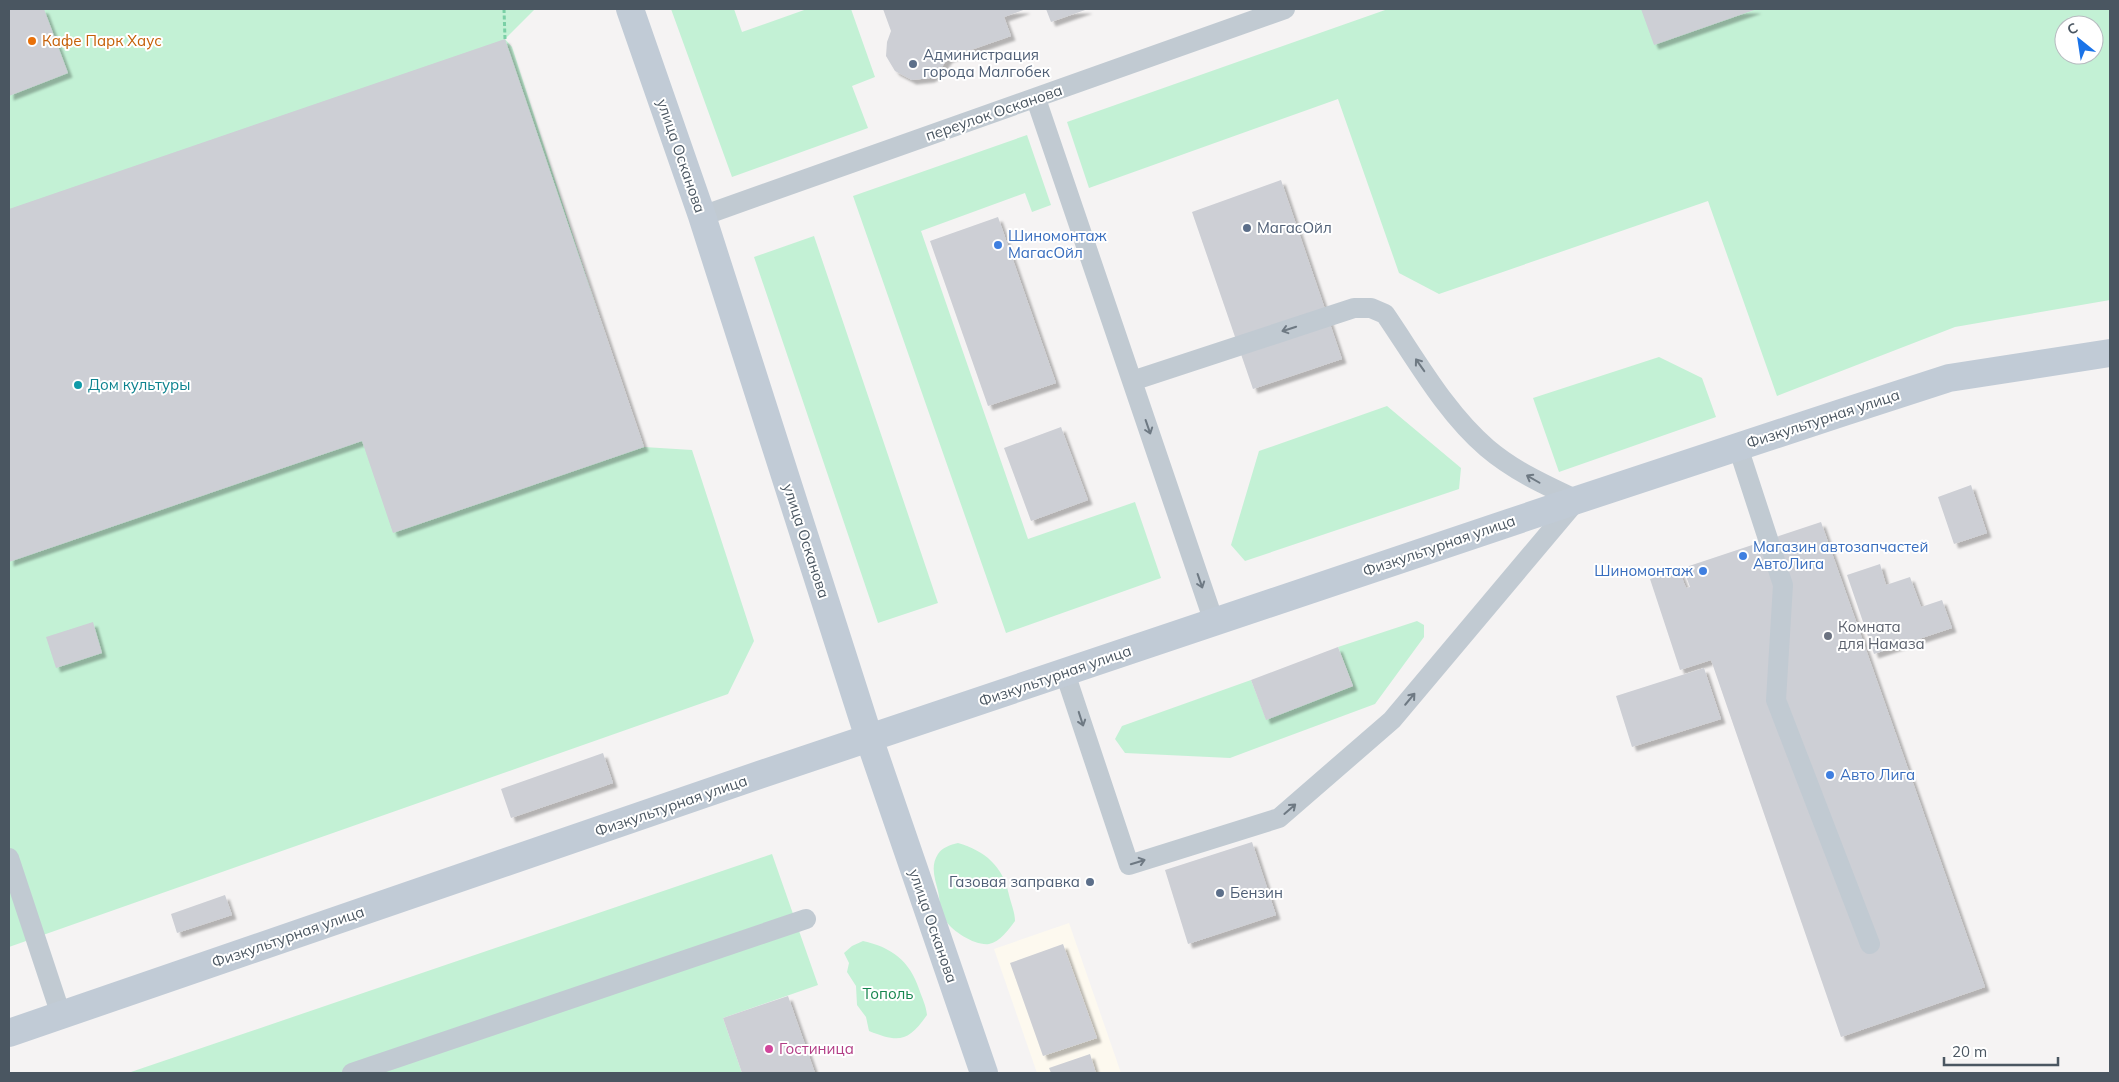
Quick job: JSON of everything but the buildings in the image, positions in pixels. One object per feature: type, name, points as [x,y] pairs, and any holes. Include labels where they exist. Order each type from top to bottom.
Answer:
[{"type":"main road","name":"улица Осканова","points":[[630,9],[702,216],[869,738],[984,1073]]},
{"type":"main road","name":"Физкультурная улица","points":[[9,1033],[869,738],[1577,500],[1949,378],[2110,354]]},
{"type":"lane","name":"переулок Осканова","points":[[702,216],[1285,9]]},
{"type":"lane","points":[[1036,99],[1214,622]]},
{"type":"lane","points":[[1065,673],[1129,865],[1279,818],[1392,720],[1577,500],[1537,482],[1513,468],[1486,447],[1457,416],[1385,314],[1371,308],[1354,308],[1132,381]]},
{"type":"lane","points":[[1738,447],[1783,584],[1776,700],[1870,944]]},
{"type":"lane","points":[[9,858],[61,1015]]},
{"type":"lane","points":[[352,1073],[806,919]]},
{"type":"path","points":[[504,9],[505,39]]},
{"type":"shaded area","points":[[1069,923],[1121,1073],[1037,1073],[994,949]]},
{"type":"green space","points":[[9,9],[535,9],[505,39],[512,47],[627,402],[644,447],[692,450],[754,641],[728,694],[9,947]]},
{"type":"green space","points":[[671,9],[734,9],[742,32],[807,9],[851,9],[875,77],[852,86],[868,128],[732,177]]},
{"type":"green space","points":[[1388,9],[2110,9],[2110,300],[1955,327],[1777,396],[1708,201],[1439,294],[1399,273],[1338,99],[1089,188],[1067,122]]},
{"type":"green space","points":[[1027,135],[1051,205],[1032,212],[1025,193],[921,231],[1028,539],[1135,502],[1161,578],[1006,633],[853,196]]},
{"type":"green space","points":[[814,236],[938,603],[878,623],[754,257]]},
{"type":"green space","points":[[1659,357],[1702,378],[1716,417],[1559,472],[1533,398]]},
{"type":"green space","points":[[1387,406],[1461,468],[1459,489],[1245,561],[1231,545],[1259,451]]},
{"type":"green space","points":[[1417,621],[1424,625],[1424,637],[1375,704],[1230,758],[1125,753],[1115,739],[1122,726],[1251,680],[1266,719],[1353,686],[1338,647]]},
{"type":"green space","points":[[958,843],[977,850],[991,861],[1006,885],[1015,921],[1004,935],[993,943],[984,944],[972,941],[954,930],[942,914],[934,863],[942,850]]},
{"type":"green space","points":[[772,854],[818,985],[723,1018],[742,1073],[128,1073]]},
{"type":"green space","name":"Тополь","points":[[863,941],[891,951],[905,963],[915,979],[927,1015],[914,1031],[902,1038],[888,1037],[869,1031],[866,1017],[857,1005],[856,986],[847,972],[849,963],[844,953],[852,946]]},
{"type":"place","name":"Кафе Парк Хаус","points":[[32,41]]},
{"type":"place","name":"Администрация города Малгобек","points":[[913,64]]},
{"type":"place","name":"МагасОйл","points":[[1247,228]]},
{"type":"place","name":"Шиномонтаж МагасОйл","points":[[998,245]]},
{"type":"place","name":"Дом культуры","points":[[78,385]]},
{"type":"place","name":"Магазин автозапчастей АвтоЛига","points":[[1743,556]]},
{"type":"place","name":"Шиномонтаж","points":[[1703,571]]},
{"type":"place","name":"Комната для Намаза","points":[[1828,636]]},
{"type":"place","name":"Авто Лига","points":[[1830,775]]},
{"type":"place","name":"Газовая заправка","points":[[1090,882]]},
{"type":"place","name":"Бензин","points":[[1220,893]]},
{"type":"place","name":"Гостиница","points":[[769,1049]]}]
